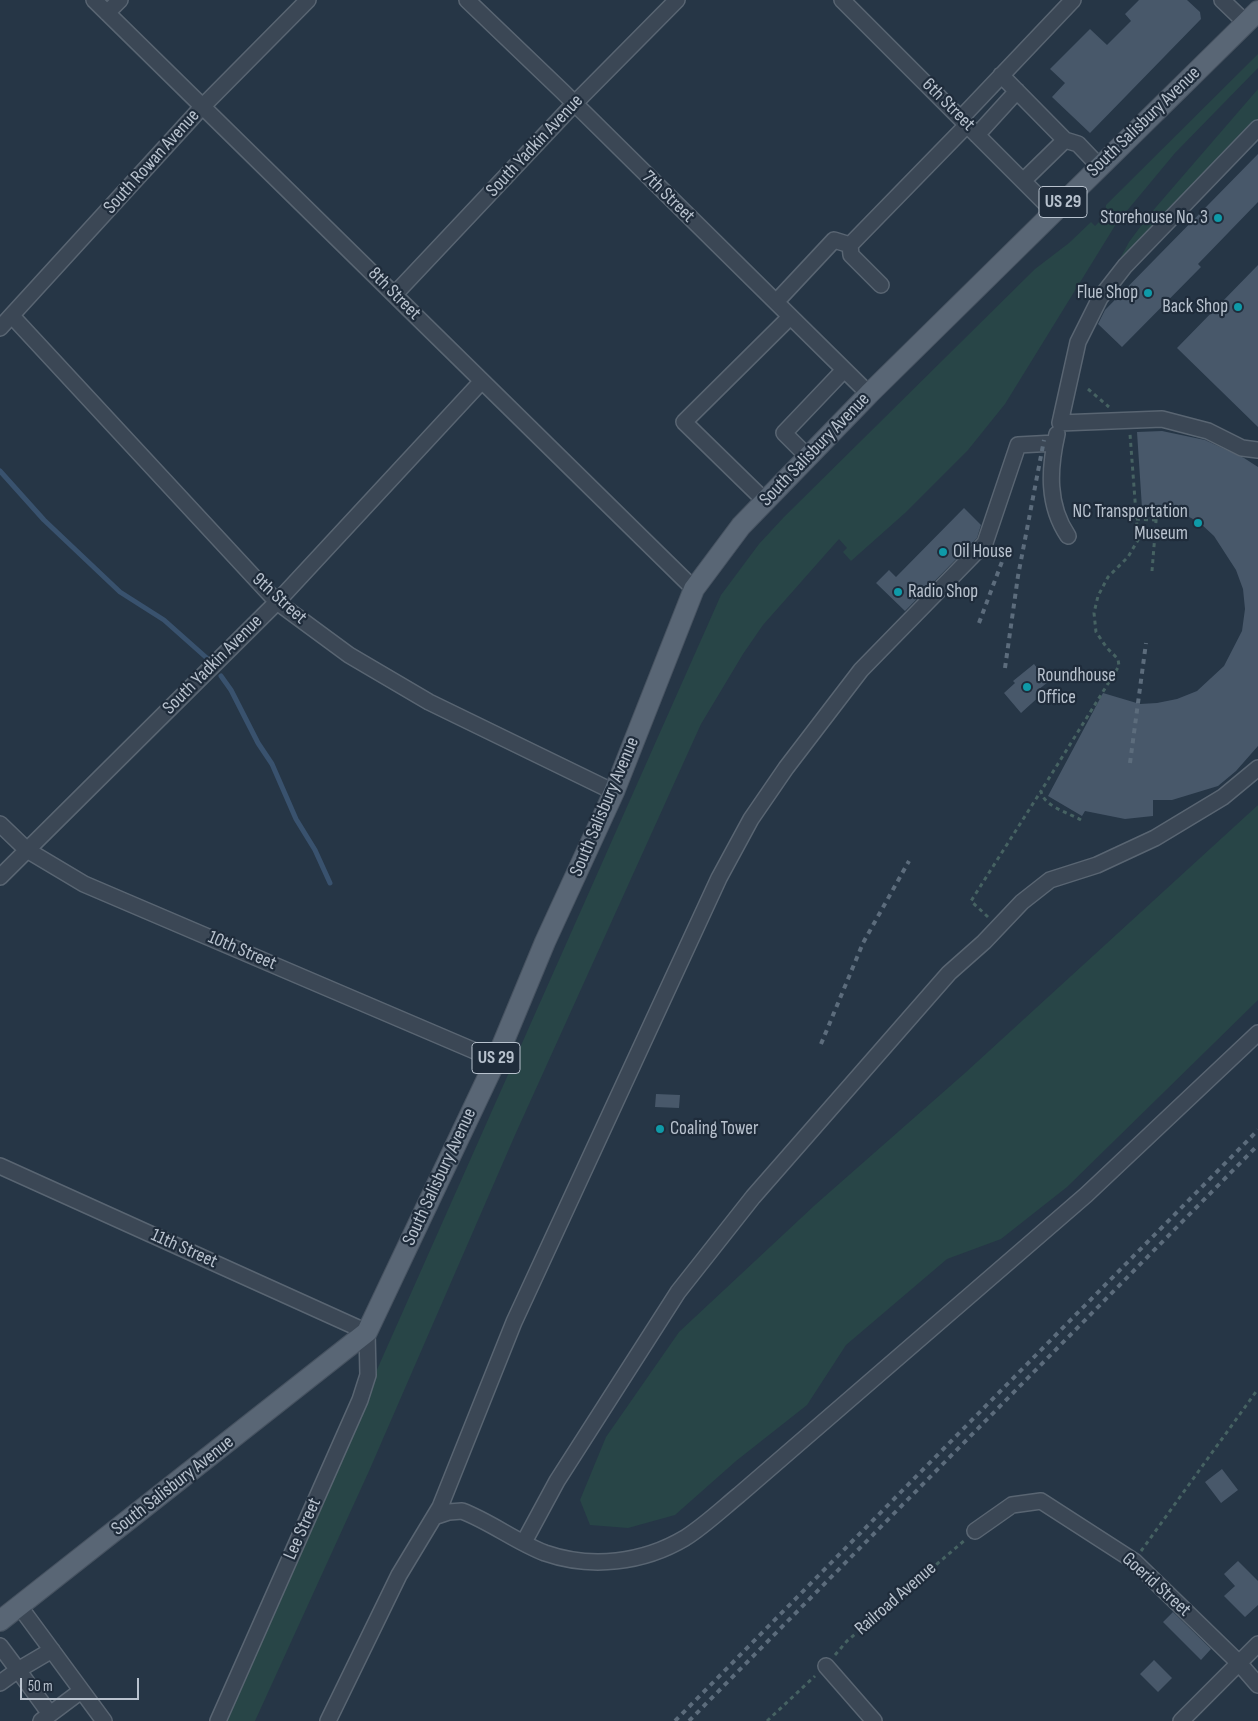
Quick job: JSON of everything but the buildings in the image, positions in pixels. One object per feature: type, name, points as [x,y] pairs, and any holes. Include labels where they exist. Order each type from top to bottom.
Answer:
[{"type":"main road","name":"South Salisbury Avenue","points":[[0,1621],[368,1332],[496,1060],[545,942],[614,792],[694,589],[741,526],[868,394],[1252,17]]},
{"type":"street","name":"8th Street","points":[[94,0],[694,589]]},
{"type":"street","points":[[107,13],[120,0]]},
{"type":"street","name":"South Rowan Avenue","points":[[0,328],[202,107],[308,0]]},
{"type":"street","name":"7th Street","points":[[467,0],[868,394]]},
{"type":"street","name":"South Yadkin Avenue","points":[[395,294],[574,104],[677,0]]},
{"type":"street","name":"6th Street","points":[[842,0],[1053,211]]},
{"type":"street","points":[[968,126],[1001,75],[1073,0]]},
{"type":"street","points":[[1222,0],[1252,17]]},
{"type":"street","points":[[1001,75],[1065,140],[1078,144],[1099,166]]},
{"type":"street","points":[[850,245],[968,126],[1017,91]]},
{"type":"street","points":[[1068,536],[1059,523],[1053,507],[1051,483],[1055,443],[1078,342],[1100,298],[1125,266],[1258,128]]},
{"type":"street","points":[[1023,181],[1065,140]]},
{"type":"street","points":[[776,302],[834,240],[850,245]]},
{"type":"street","points":[[850,245],[851,255],[881,285]]},
{"type":"street","name":"9th Street","points":[[12,316],[277,602],[349,655],[428,702],[614,792]]},
{"type":"street","points":[[765,501],[684,422],[790,317]]},
{"type":"street","points":[[808,457],[784,433],[844,370]]},
{"type":"street","name":"South Yadkin Avenue","points":[[0,877],[277,602],[481,382]]},
{"type":"street","points":[[1060,423],[1126,420],[1169,421],[1208,431],[1242,448],[1257,448]]},
{"type":"street","points":[[328,1721],[399,1575],[440,1507],[514,1322],[719,878],[752,819],[786,768],[861,670],[985,543],[1018,445],[1055,443]]},
{"type":"street","points":[[524,1542],[557,1481],[678,1292],[753,1197],[949,973],[984,942],[1022,902],[1050,880],[1097,865],[1155,838],[1223,797],[1258,768]]},
{"type":"street","name":"10th Street","points":[[0,824],[27,850],[84,884],[496,1060]]},
{"type":"street","points":[[434,1518],[449,1512],[462,1512],[543,1552],[565,1559],[599,1562],[624,1560],[658,1552],[686,1537],[739,1495],[1086,1195],[1258,1033]]},
{"type":"street","name":"11th Street","points":[[0,1166],[368,1332]]},
{"type":"street","name":"Lee Street","points":[[218,1721],[360,1400],[368,1376],[368,1332]]},
{"type":"street","name":"Goerid Street","points":[[975,1532],[1012,1506],[1041,1501],[1134,1561],[1239,1663],[1258,1685]]},
{"type":"street","points":[[20,1607],[104,1721]]},
{"type":"street","points":[[1181,1721],[1258,1644]]},
{"type":"street","points":[[0,1646],[18,1670],[46,1718],[81,1691]]},
{"type":"street","points":[[0,1683],[52,1650]]},
{"type":"street","points":[[826,1666],[874,1721]]},
{"type":"path","points":[[988,917],[971,901],[1119,666],[1118,659],[1107,648],[1096,632],[1094,613],[1098,596],[1108,577],[1134,549],[1138,540],[1130,429],[1126,420],[1088,390]]},
{"type":"path","points":[[1152,571],[1157,509]]},
{"type":"path","points":[[1136,519],[1156,520]]},
{"type":"path","points":[[1041,791],[1042,797],[1047,802],[1081,820]]},
{"type":"path","points":[[1134,1561],[1258,1389]]},
{"type":"path","name":"Railroad Avenue","points":[[767,1721],[826,1666],[847,1641],[975,1532]]},
{"type":"green space","points":[[1258,54],[1258,68],[1175,153],[1116,224],[1005,404],[968,450],[905,513],[851,561],[843,552],[847,548],[839,539],[763,625],[743,654],[701,724],[515,1135],[369,1471],[255,1721],[221,1721],[721,595],[759,544],[784,517],[1035,269],[1069,243],[1091,222],[1095,226],[1105,216],[1106,205]]},
{"type":"green space","points":[[1258,89],[1258,121],[1104,288],[1129,242],[1150,214]]},
{"type":"green space","points":[[1258,805],[1258,1000],[1067,1187],[1001,1239],[947,1259],[846,1345],[807,1405],[736,1461],[675,1515],[628,1528],[590,1525],[580,1500],[606,1437],[679,1332],[815,1205],[965,1073]]},
{"type":"waterway","points":[[0,471],[44,520],[120,592],[164,620],[209,660]]},
{"type":"waterway","points":[[221,676],[231,690],[258,743],[272,764],[296,819],[315,850],[330,883]]},
{"type":"railway","points":[[1005,668],[1018,576],[1044,440]]},
{"type":"railway","points":[[979,623],[1006,551]]},
{"type":"railway","points":[[1130,763],[1146,643]]},
{"type":"railway","points":[[821,1044],[863,943],[909,861]]},
{"type":"railway","points":[[675,1721],[1258,1130]]},
{"type":"railway","points":[[689,1721],[1258,1145]]},
{"type":"place","name":"Storehouse No. 3","points":[[1218,218]]},
{"type":"place","name":"Flue Shop","points":[[1148,293]]},
{"type":"place","name":"Back Shop","points":[[1238,307]]},
{"type":"place","name":"NC Transportation Museum","points":[[1198,523]]},
{"type":"place","name":"Oil House","points":[[943,552]]},
{"type":"place","name":"Radio Shop","points":[[898,592]]},
{"type":"place","name":"Roundhouse Office","points":[[1027,687]]},
{"type":"place","name":"Coaling Tower","points":[[660,1129]]}]
